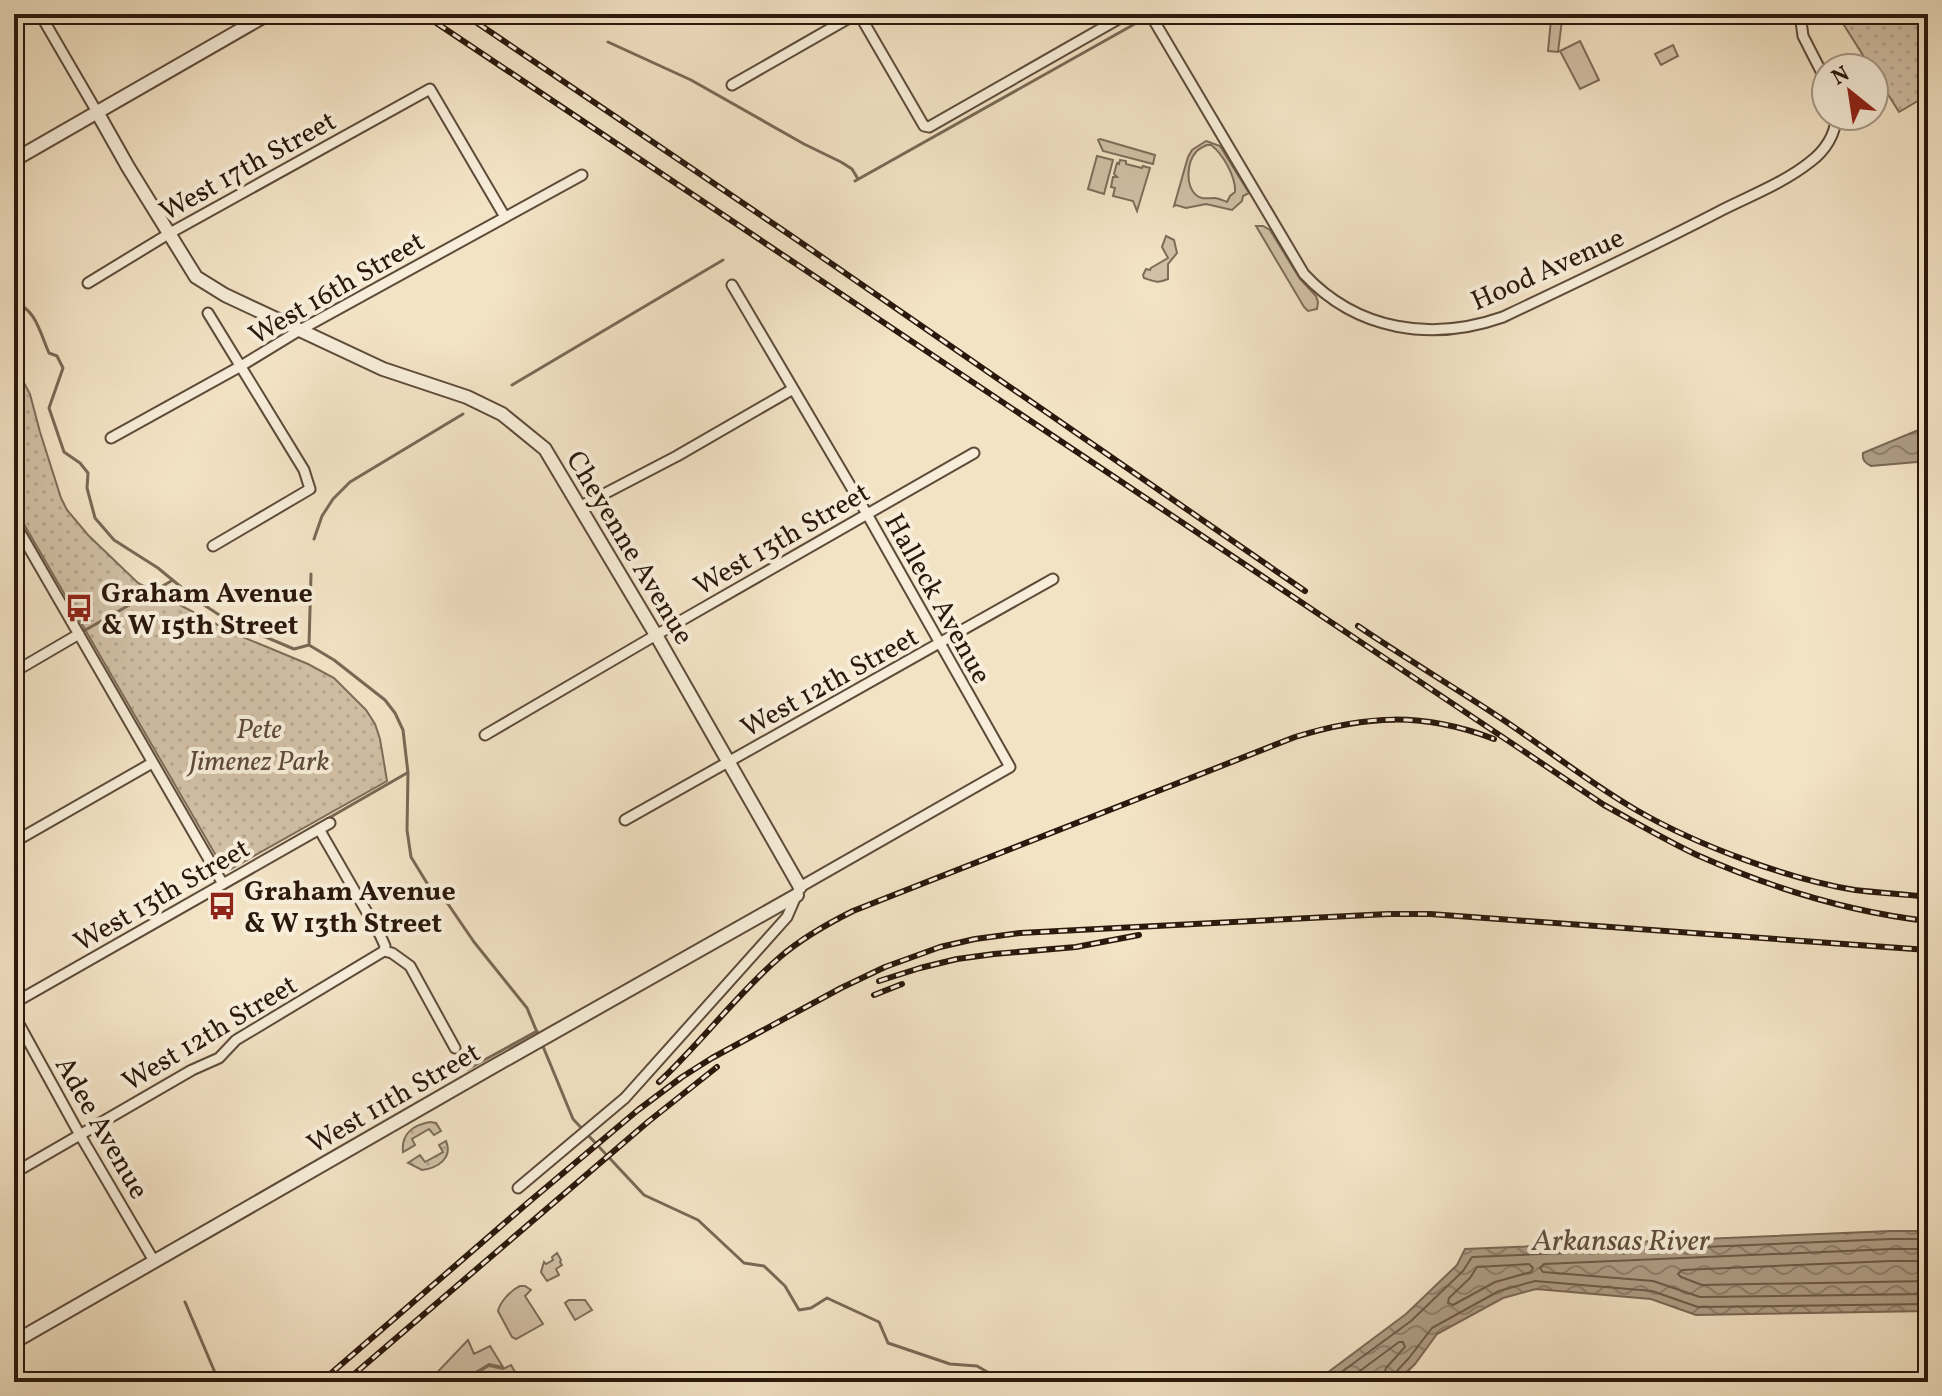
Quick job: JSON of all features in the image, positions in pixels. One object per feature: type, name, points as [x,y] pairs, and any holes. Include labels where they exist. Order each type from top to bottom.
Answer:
[{"type":"street","points":[[40,14],[97,112]]},
{"type":"street","points":[[17,155],[268,14]]},
{"type":"street","points":[[732,85],[858,14],[926,127],[1127,14]]},
{"type":"street","name":"Hood Avenue","points":[[1150,14],[1304,274],[1346,308],[1380,322],[1422,331],[1462,329],[1503,317],[1682,231],[1810,163],[1822,152],[1835,132]]},
{"type":"street","points":[[1800,14],[1803,36],[1811,52]]},
{"type":"street","name":"West 17th Street","points":[[88,283],[170,233],[430,89],[505,217]]},
{"type":"street","name":"Cheyenne Avenue","points":[[97,112],[196,277],[225,295],[383,369],[467,397],[502,414],[545,449],[729,761],[798,891]]},
{"type":"street","name":"West 16th Street","points":[[111,438],[582,175]]},
{"type":"street","name":"Halleck Avenue","points":[[732,285],[867,514],[1010,767]]},
{"type":"street","points":[[208,313],[304,470],[310,489],[213,546]]},
{"type":"street","points":[[581,506],[677,456],[793,389]]},
{"type":"street","name":"West 13th Street","points":[[485,735],[974,453]]},
{"type":"street","points":[[14,522],[223,884]]},
{"type":"street","name":"West 12th Street","points":[[625,820],[1053,579]]},
{"type":"street","points":[[14,672],[79,634]]},
{"type":"street","points":[[14,842],[152,763]]},
{"type":"street","name":"West 11th Street","points":[[14,1342],[1010,767]]},
{"type":"street","name":"West 13th Street","points":[[14,1003],[330,823]]},
{"type":"street","points":[[319,829],[380,935],[384,951],[410,966],[455,1048]]},
{"type":"street","points":[[518,1188],[625,1098],[787,917],[798,891]]},
{"type":"street","name":"West 12th Street","points":[[14,1173],[192,1070],[219,1058],[236,1040],[384,951]]},
{"type":"street","name":"Adee Avenue","points":[[14,1015],[154,1261]]},
{"type":"green space","points":[[1837,14],[1928,14],[1928,95],[1899,112],[1890,98],[1890,52],[1861,52]]},
{"type":"green space","points":[[1551,19],[1562,20],[1558,52],[1548,51]]},
{"type":"green space","points":[[1580,41],[1599,80],[1580,89],[1560,51]]},
{"type":"green space","points":[[1673,45],[1678,56],[1661,65],[1655,54]]},
{"type":"green space","points":[[1100,139],[1155,155],[1153,164],[1103,151]]},
{"type":"green space","points":[[1206,141],[1220,146],[1249,193],[1232,210],[1206,204],[1186,208],[1174,206],[1192,150]],"holes":[[[1211,145],[1224,160],[1233,180],[1235,192],[1227,202],[1198,197],[1190,185],[1188,174],[1193,156]]]},
{"type":"green space","points":[[1097,156],[1113,160],[1104,194],[1088,189]]},
{"type":"green space","points":[[1120,160],[1150,168],[1137,211],[1133,201],[1113,196],[1115,188],[1111,187],[1113,177],[1117,177],[1114,174]]},
{"type":"green space","points":[[1256,226],[1270,230],[1300,279],[1316,296],[1317,309],[1308,311],[1304,307]]},
{"type":"green space","points":[[1166,236],[1174,240],[1177,253],[1168,264],[1168,279],[1158,282],[1144,278],[1146,269],[1150,270],[1168,258],[1162,247]]},
{"type":"green space","name":"Pete Jimenez Park","points":[[14,364],[30,394],[61,498],[88,535],[138,583],[233,633],[334,678],[366,710],[375,724],[387,781],[229,870],[222,866],[14,507]]},
{"type":"green space","points":[[430,1122],[436,1123],[441,1131],[434,1135],[429,1129],[412,1139],[415,1145],[403,1152],[409,1131]]},
{"type":"green space","points":[[446,1141],[446,1157],[433,1167],[422,1170],[408,1163],[420,1155],[425,1162],[443,1152],[439,1145]]},
{"type":"green space","points":[[557,1253],[562,1265],[556,1269],[559,1275],[547,1281],[541,1272],[544,1262],[553,1260]]},
{"type":"green space","points":[[520,1286],[531,1290],[525,1296],[543,1324],[516,1339],[498,1311],[506,1297]]},
{"type":"green space","points":[[585,1300],[592,1310],[575,1320],[565,1303]]},
{"type":"green space","points":[[468,1340],[474,1354],[490,1346],[503,1367],[489,1364],[459,1382],[428,1382]]},
{"type":"green space","points":[[511,1365],[518,1377],[524,1373],[529,1382],[462,1382],[489,1366],[503,1369]]},
{"type":"water","points":[[1928,426],[1928,461],[1871,466],[1864,459],[1863,453]]},
{"type":"water","points":[[1928,1231],[1928,1311],[1696,1315],[1651,1299],[1536,1289],[1503,1298],[1437,1334],[1397,1382],[1315,1382],[1406,1314],[1457,1265],[1465,1249]]},
{"type":"waterway","points":[[855,181],[1140,21]]},
{"type":"waterway","points":[[608,42],[691,80],[841,162],[852,169],[858,179]]},
{"type":"waterway","points":[[512,385],[723,260]]},
{"type":"waterway","points":[[14,302],[32,316],[49,353],[57,356],[63,368],[49,408],[64,452],[88,473],[87,488],[95,518],[114,540],[158,568],[198,601],[230,622],[294,649],[309,645],[334,660],[385,700],[395,713],[403,730],[408,773],[407,830],[411,857],[430,888],[448,904],[527,1008],[539,1037]]},
{"type":"waterway","points":[[314,539],[322,516],[350,482],[463,414]]},
{"type":"waterway","points":[[309,645],[311,574]]},
{"type":"waterway","points":[[82,632],[173,580]]},
{"type":"waterway","points":[[327,819],[407,773]]},
{"type":"waterway","points":[[468,1069],[537,1031]]},
{"type":"waterway","points":[[542,1044],[573,1119],[644,1195],[698,1220],[744,1263],[764,1266],[785,1286],[799,1310],[811,1308],[827,1298],[879,1322],[888,1343],[950,1364],[977,1366],[1003,1381],[1014,1377],[1046,1375],[1055,1382]]},
{"type":"waterway","points":[[185,1302],[219,1382]]},
{"type":"waterway","points":[[1256,1382],[1260,1378],[1275,1378],[1276,1382]]},
{"type":"railway","points":[[423,14],[1604,805],[1685,849],[1752,878],[1839,905],[1928,921]]},
{"type":"railway","points":[[464,14],[1305,591]]},
{"type":"railway","points":[[1358,626],[1621,801],[1661,824],[1743,859],[1801,878],[1855,890],[1928,897]]},
{"type":"railway","points":[[659,1082],[780,957],[815,932],[853,911],[1295,737],[1321,730],[1370,721],[1419,721],[1443,724],[1494,739]]},
{"type":"railway","points":[[321,1382],[530,1201],[682,1077],[841,988],[885,967],[940,947],[1020,933],[1430,914],[1928,950]]},
{"type":"railway","points":[[879,981],[957,959],[1076,947],[1139,935]]},
{"type":"railway","points":[[874,995],[902,984]]},
{"type":"railway","points":[[345,1382],[649,1121],[717,1067]]},
{"type":"place","name":"Graham Avenue & W 15th Street","points":[[79,608]]},
{"type":"place","name":"Graham Avenue & W 13th Street","points":[[222,906]]},
{"type":"water label","name":"Arkansas River","points":[[1621,1240]]}]
